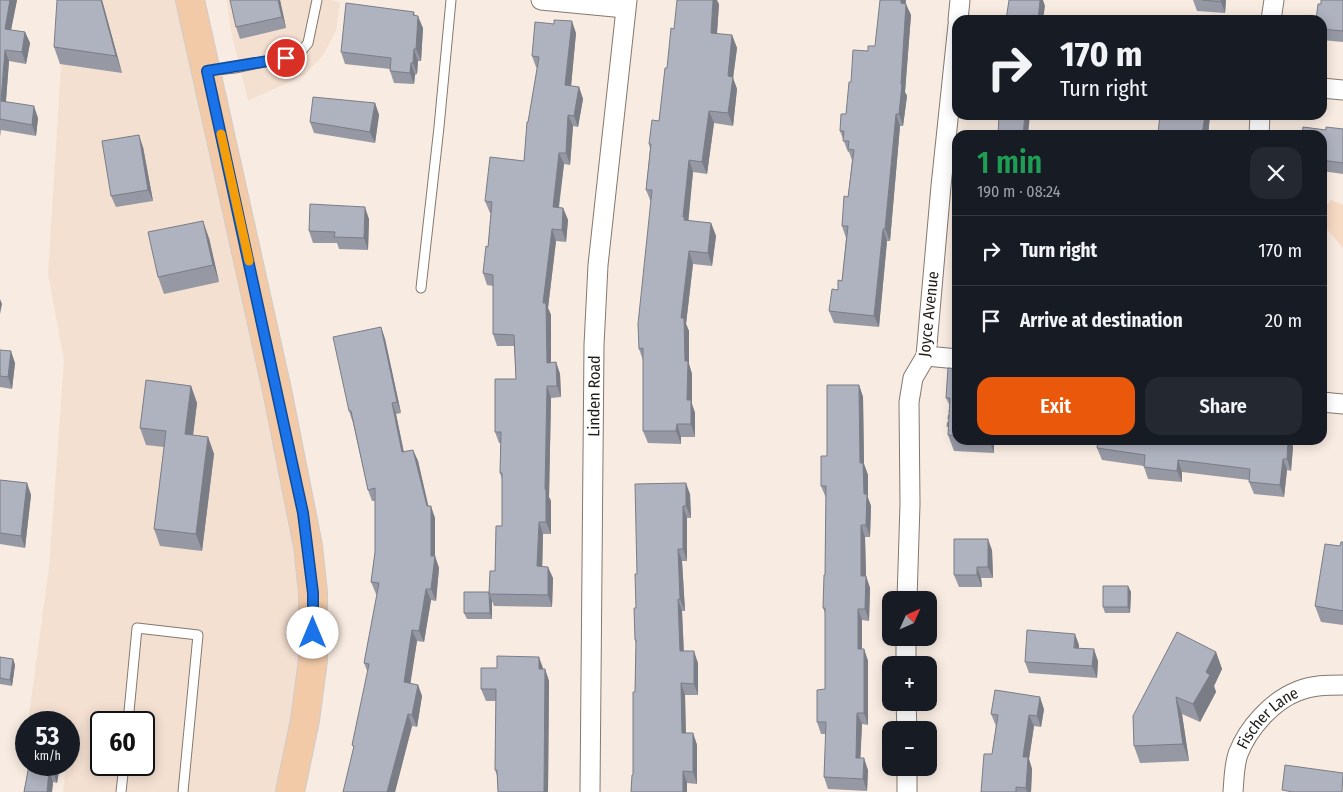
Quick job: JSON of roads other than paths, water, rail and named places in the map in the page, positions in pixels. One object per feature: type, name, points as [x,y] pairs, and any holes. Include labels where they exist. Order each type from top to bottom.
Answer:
[{"type":"main road","points":[[190,0],[277,390],[308,546],[313,593],[313,660],[306,720],[290,792]]},
{"type":"street","points":[[541,0],[626,4]]},
{"type":"street","points":[[958,15],[960,0]]},
{"type":"street","points":[[1272,15],[1274,0]]},
{"type":"street","name":"Linden Road","points":[[590,792],[594,345],[598,265],[611,158],[626,4]]},
{"type":"street","name":"Joyce Avenue","points":[[907,591],[910,504],[909,402],[913,378],[926,356],[940,186],[952,79]]},
{"type":"street","points":[[1327,88],[1343,90]]},
{"type":"street","points":[[926,356],[952,358]]},
{"type":"street","points":[[1327,402],[1343,404]]},
{"type":"street","name":"Fischer Lane","points":[[1233,792],[1238,753],[1252,730],[1267,712],[1298,691],[1326,685],[1343,685]]},
{"type":"street","points":[[907,776],[908,792]]},
{"type":"lane","points":[[207,71],[235,68],[298,54],[308,43],[317,0]]},
{"type":"lane","points":[[422,288],[451,0]]},
{"type":"lane","points":[[129,711],[137,628],[198,636],[182,792]]},
{"type":"lane","points":[[121,792],[123,776]]}]
